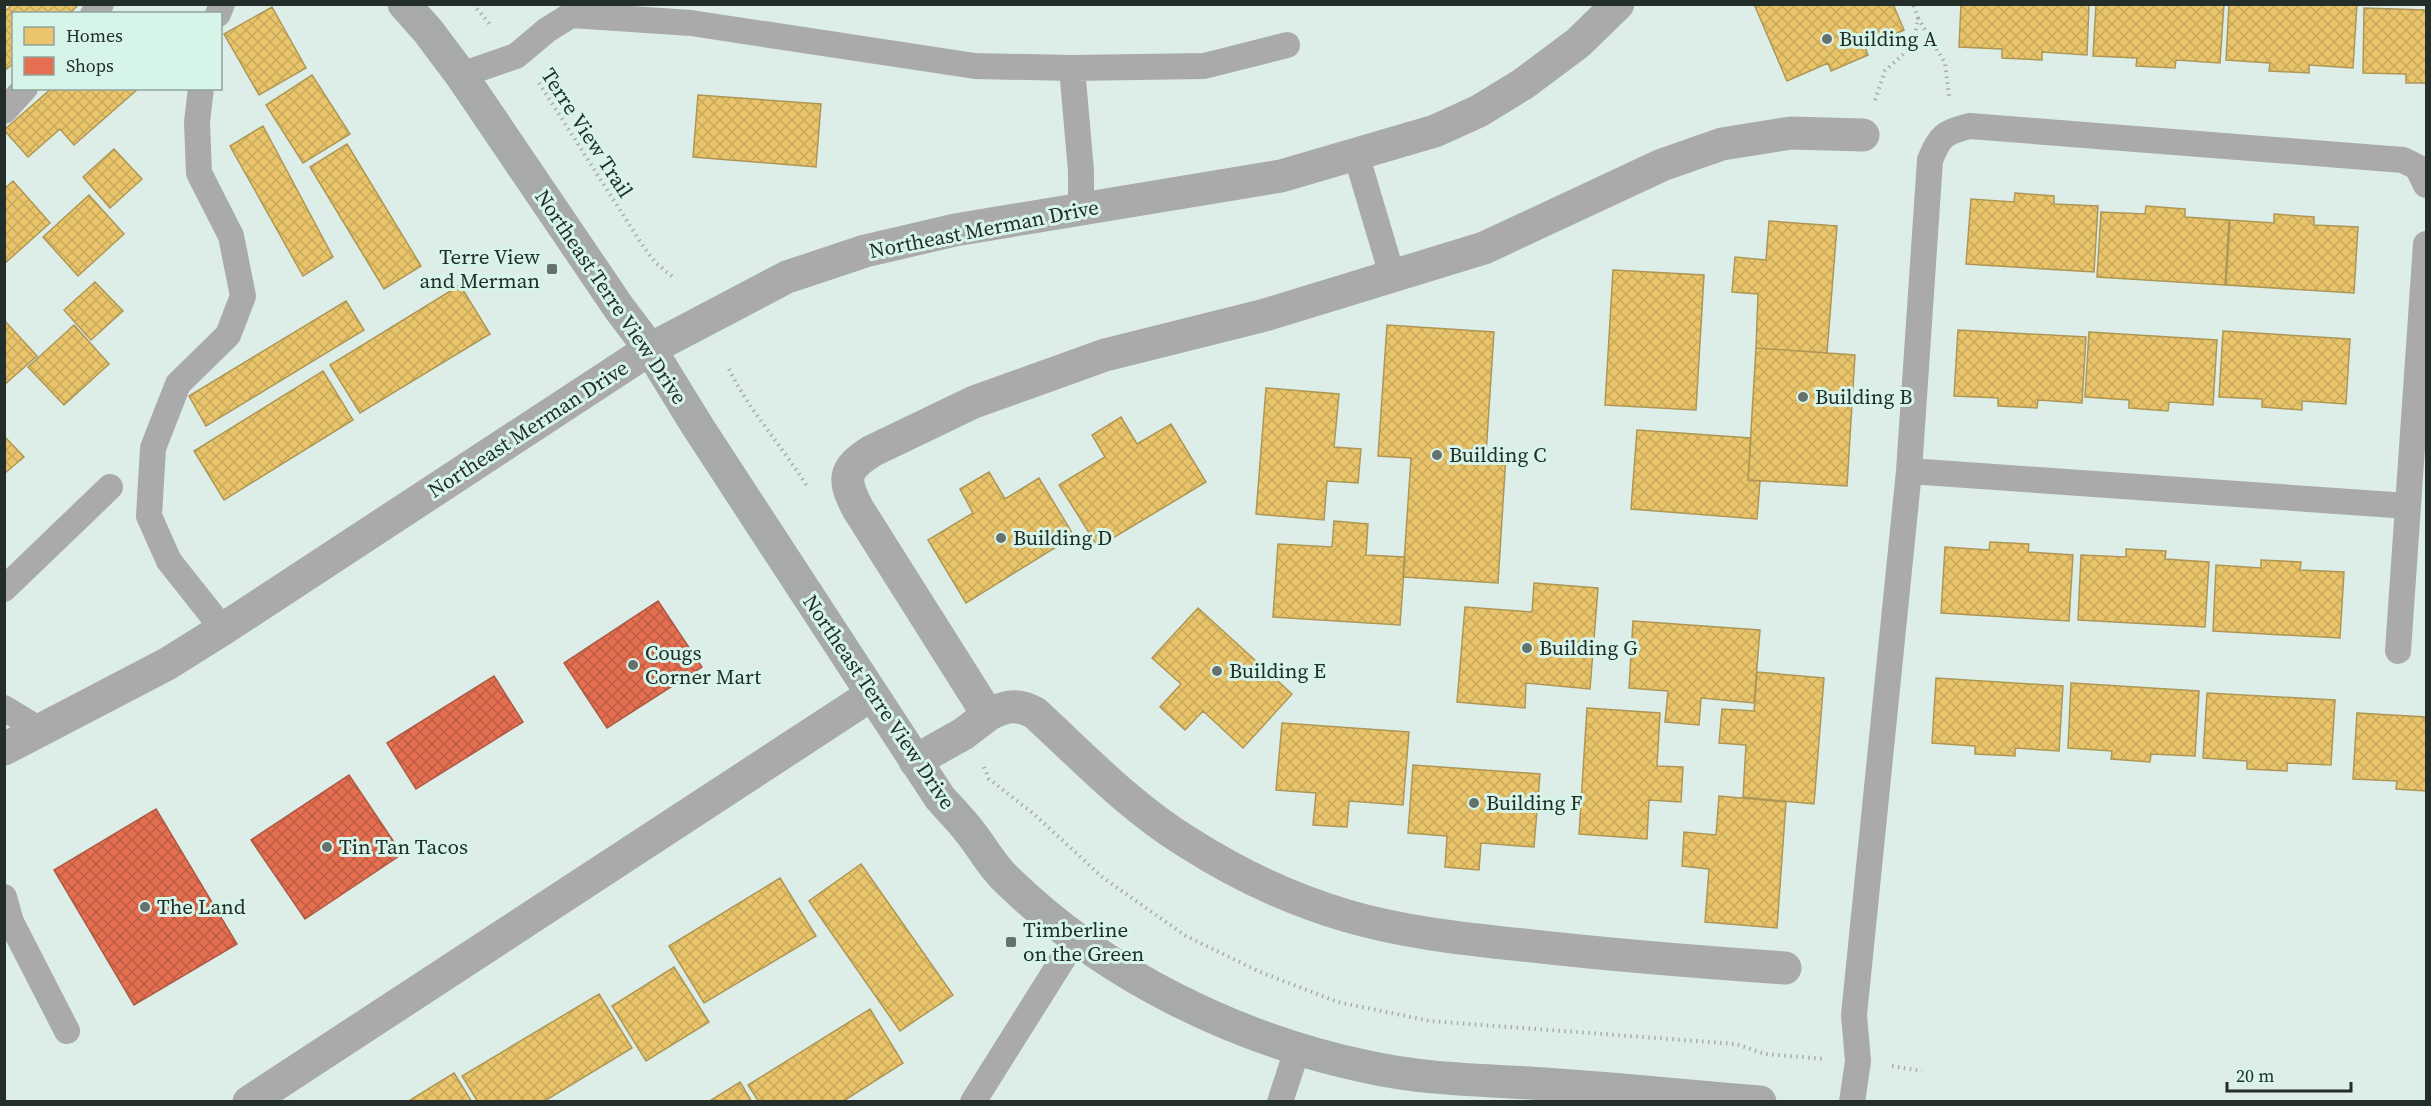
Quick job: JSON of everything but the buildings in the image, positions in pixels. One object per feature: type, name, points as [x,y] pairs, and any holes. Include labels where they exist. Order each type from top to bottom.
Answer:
[{"type":"main road","name":"Northeast Terre View Drive","points":[[404,4],[428,31],[461,75],[619,308],[650,349],[871,695],[940,798],[1005,878],[1076,938],[1136,977],[1183,1002],[1259,1037],[1297,1050],[1370,1068],[1448,1078],[1760,1101]]},
{"type":"street","name":"Northeast Merman Drive","points":[[4,749],[167,664],[650,349],[787,277],[854,255],[955,230],[1281,176],[1435,131],[1479,111],[1523,84],[1578,43],[1618,4]]},
{"type":"street","points":[[988,715],[858,509],[847,484],[848,473],[858,460],[974,402],[1105,355],[1265,315],[1484,248],[1662,165],[1722,144],[1791,133],[1863,135]]},
{"type":"street","points":[[249,1101],[871,695]]},
{"type":"street","points":[[915,761],[963,734],[988,715],[1008,706],[1026,708],[1035,713],[1126,798],[1187,843],[1260,881],[1306,902],[1343,915],[1486,941],[1637,957],[1785,968]]},
{"type":"lane","points":[[461,75],[516,56],[571,15],[691,23],[975,66],[1072,69],[1204,66],[1287,45]]},
{"type":"lane","points":[[1072,69],[1081,171],[1081,209]]},
{"type":"lane","points":[[4,111],[23,90]]},
{"type":"lane","points":[[201,90],[197,122],[199,173],[231,236],[243,296],[228,335],[178,384],[153,448],[149,516],[169,561],[223,629]]},
{"type":"lane","points":[[1852,1101],[1858,1061],[1854,1015],[1908,471],[1930,160],[1938,140],[1954,129],[1970,126],[2403,160],[2417,167],[2427,185]]},
{"type":"lane","points":[[1356,154],[1392,275]]},
{"type":"lane","points":[[2398,651],[2427,244]]},
{"type":"lane","points":[[1908,471],[2408,506]]},
{"type":"lane","points":[[4,589],[110,487]]},
{"type":"lane","points":[[4,708],[42,731]]},
{"type":"lane","points":[[4,897],[11,921],[68,1031]]},
{"type":"lane","points":[[973,1101],[1076,938]]},
{"type":"lane","points":[[1280,1101],[1297,1050]]},
{"type":"path","name":"Terre View Trail","points":[[473,4],[545,89],[643,246],[655,262],[674,278]]},
{"type":"path","points":[[1913,4],[1918,18],[1945,63],[1954,129]]},
{"type":"path","points":[[1863,135],[1885,71],[1913,45],[1918,18]]},
{"type":"place","name":"Building A","points":[[1827,39]]},
{"type":"place","name":"Terre View and Merman","points":[[552,269]]},
{"type":"place","name":"Building B","points":[[1803,397]]},
{"type":"place","name":"Building C","points":[[1437,455]]},
{"type":"place","name":"Building D","points":[[1001,538]]},
{"type":"place","name":"Building G","points":[[1527,648]]},
{"type":"place","name":"Cougs Corner Mart","points":[[633,665]]},
{"type":"place","name":"Building E","points":[[1217,671]]},
{"type":"place","name":"Building F","points":[[1474,803]]},
{"type":"place","name":"Tin Tan Tacos","points":[[327,847]]},
{"type":"place","name":"The Land","points":[[145,907]]},
{"type":"place","name":"Timberline on the Green","points":[[1011,942]]}]
